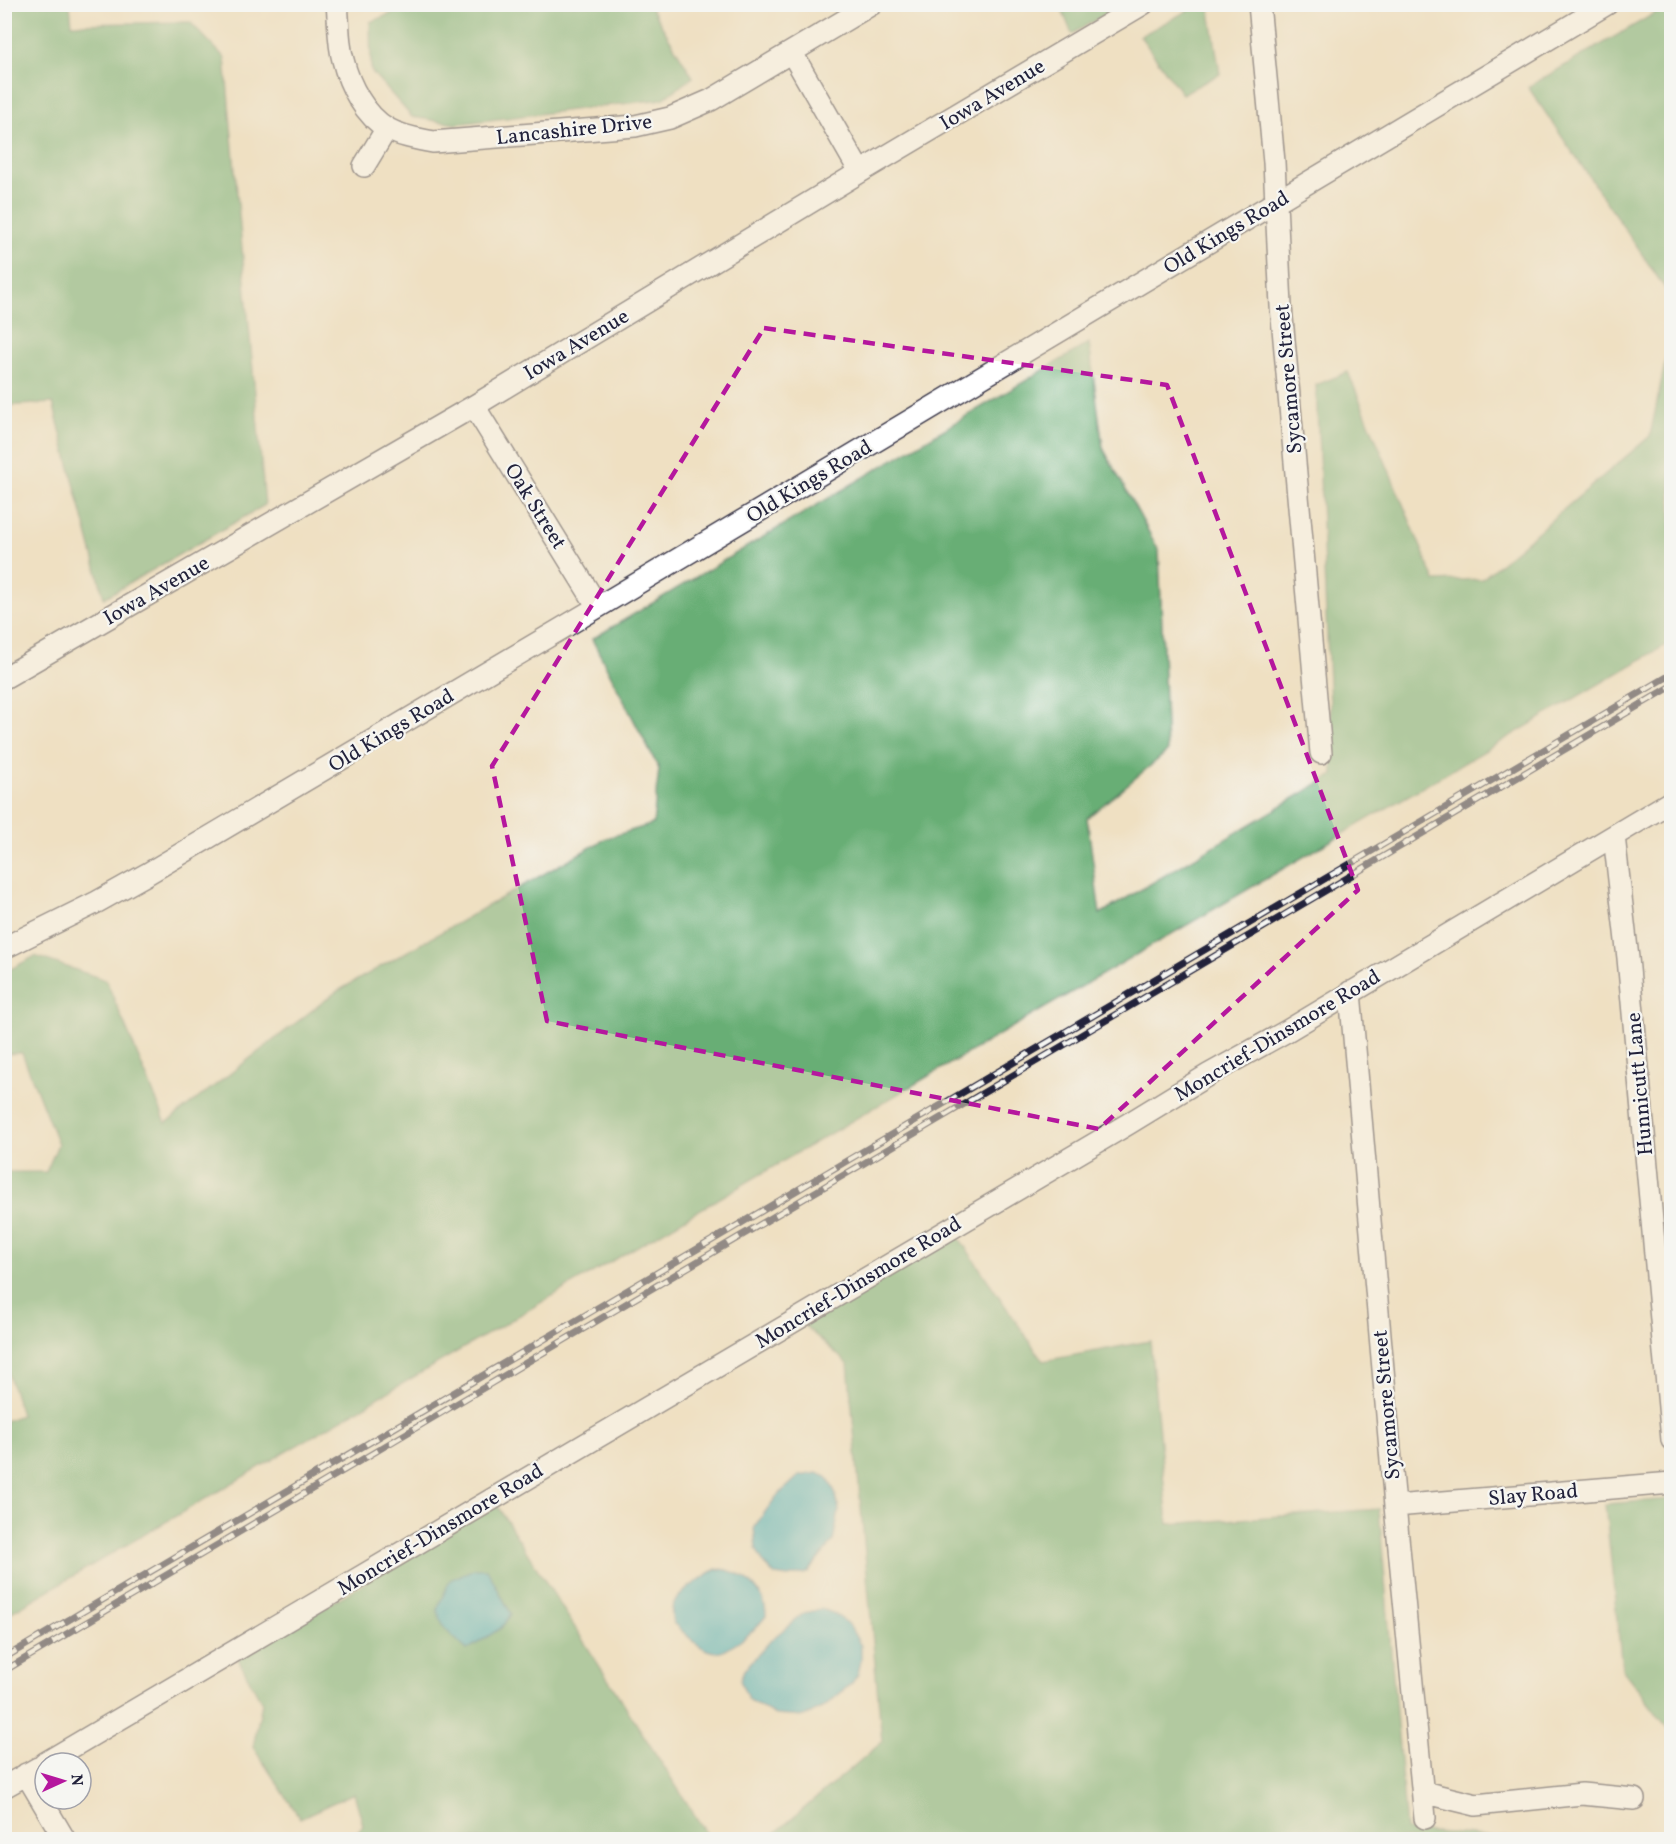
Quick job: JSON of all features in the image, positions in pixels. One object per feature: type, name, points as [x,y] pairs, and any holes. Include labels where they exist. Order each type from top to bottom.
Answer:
[{"type":"street","name":"Lancashire Drive","points":[[337,4],[342,59],[354,91],[370,112],[387,128],[410,138],[433,142],[635,126],[670,118],[711,100],[872,4]]},
{"type":"street","name":"Iowa Avenue","points":[[4,678],[474,406],[1143,4]]},
{"type":"street","name":"Sycamore Street","points":[[1259,4],[1276,201],[1281,306],[1321,753]]},
{"type":"street","name":"Old Kings Road","points":[[4,948],[98,903],[1607,4]]},
{"type":"street","points":[[792,53],[860,172]]},
{"type":"street","points":[[364,166],[387,128]]},
{"type":"street","name":"Oak Street","points":[[474,406],[598,607]]},
{"type":"street","name":"Moncrief-Dinsmore Road","points":[[65,1751],[1671,801]]},
{"type":"street","name":"Hunnicutt Lane","points":[[1614,836],[1628,958],[1671,1440]]},
{"type":"street","name":"Sycamore Street","points":[[1350,992],[1425,1818]]},
{"type":"street","name":"Slay Road","points":[[1395,1506],[1671,1483]]},
{"type":"street","name":"Moncrief-Dinsmore Road","points":[[4,1787],[33,1770]]},
{"type":"street","points":[[26,1774],[65,1839]]},
{"type":"street","points":[[1423,1792],[1476,1805],[1582,1794],[1634,1799]]},
{"type":"highlighted area","points":[[764,328],[1167,385],[1358,890],[1099,1129],[547,1021],[492,766]]},
{"type":"green space","points":[[5,4],[70,5],[72,24],[190,22],[225,58],[265,505],[104,598],[53,403],[5,406]]},
{"type":"green space","points":[[412,5],[649,5],[693,77],[663,99],[456,124],[412,117],[371,71],[370,22]]},
{"type":"green space","points":[[1060,5],[1121,5],[1072,34]]},
{"type":"green space","points":[[1198,5],[1209,5],[1220,74],[1182,94],[1140,36]]},
{"type":"green space","points":[[1672,5],[1671,297],[1528,87]]},
{"type":"green space","points":[[1671,334],[1671,642],[5,1616],[5,1421],[21,1415],[5,1363],[5,1172],[46,1172],[58,1144],[22,1053],[5,1054],[5,972],[35,956],[106,980],[166,1123],[336,992],[607,838],[653,824],[659,769],[592,639],[1089,343],[1103,448],[1159,551],[1167,752],[1087,818],[1100,914],[1333,775],[1316,385],[1348,372],[1435,581],[1482,579],[1650,436]]},
{"type":"green space","points":[[957,1235],[1043,1361],[1150,1341],[1168,1524],[1379,1509],[1406,1830],[1525,1839],[767,1840],[882,1742],[848,1364],[804,1325]]},
{"type":"green space","points":[[1672,1499],[1671,1732],[1622,1669],[1605,1504]]},
{"type":"green space","points":[[496,1504],[710,1839],[352,1839],[363,1825],[354,1793],[300,1818],[253,1747],[262,1703],[238,1659]],"holes":[[[487,1569],[511,1614],[501,1628]]]},
{"type":"water","points":[[817,1473],[827,1477],[835,1492],[839,1510],[833,1542],[807,1573],[788,1577],[775,1575],[764,1564],[756,1549],[754,1527],[776,1497],[799,1476]]},
{"type":"water","points":[[474,1569],[487,1569],[511,1614],[501,1628],[467,1650],[444,1628],[437,1610],[450,1580]]},
{"type":"water","points":[[716,1569],[734,1573],[750,1583],[762,1598],[766,1616],[740,1641],[731,1647],[715,1652],[698,1645],[673,1623],[672,1611],[674,1603],[682,1593]]},
{"type":"water","points":[[822,1609],[835,1614],[849,1625],[861,1646],[858,1674],[852,1683],[824,1707],[804,1717],[775,1715],[748,1699],[740,1680],[744,1670],[772,1639],[804,1613]]},
{"type":"railway","points":[[4,1658],[1672,674]]},
{"type":"railway","points":[[4,1671],[1672,686]]}]
